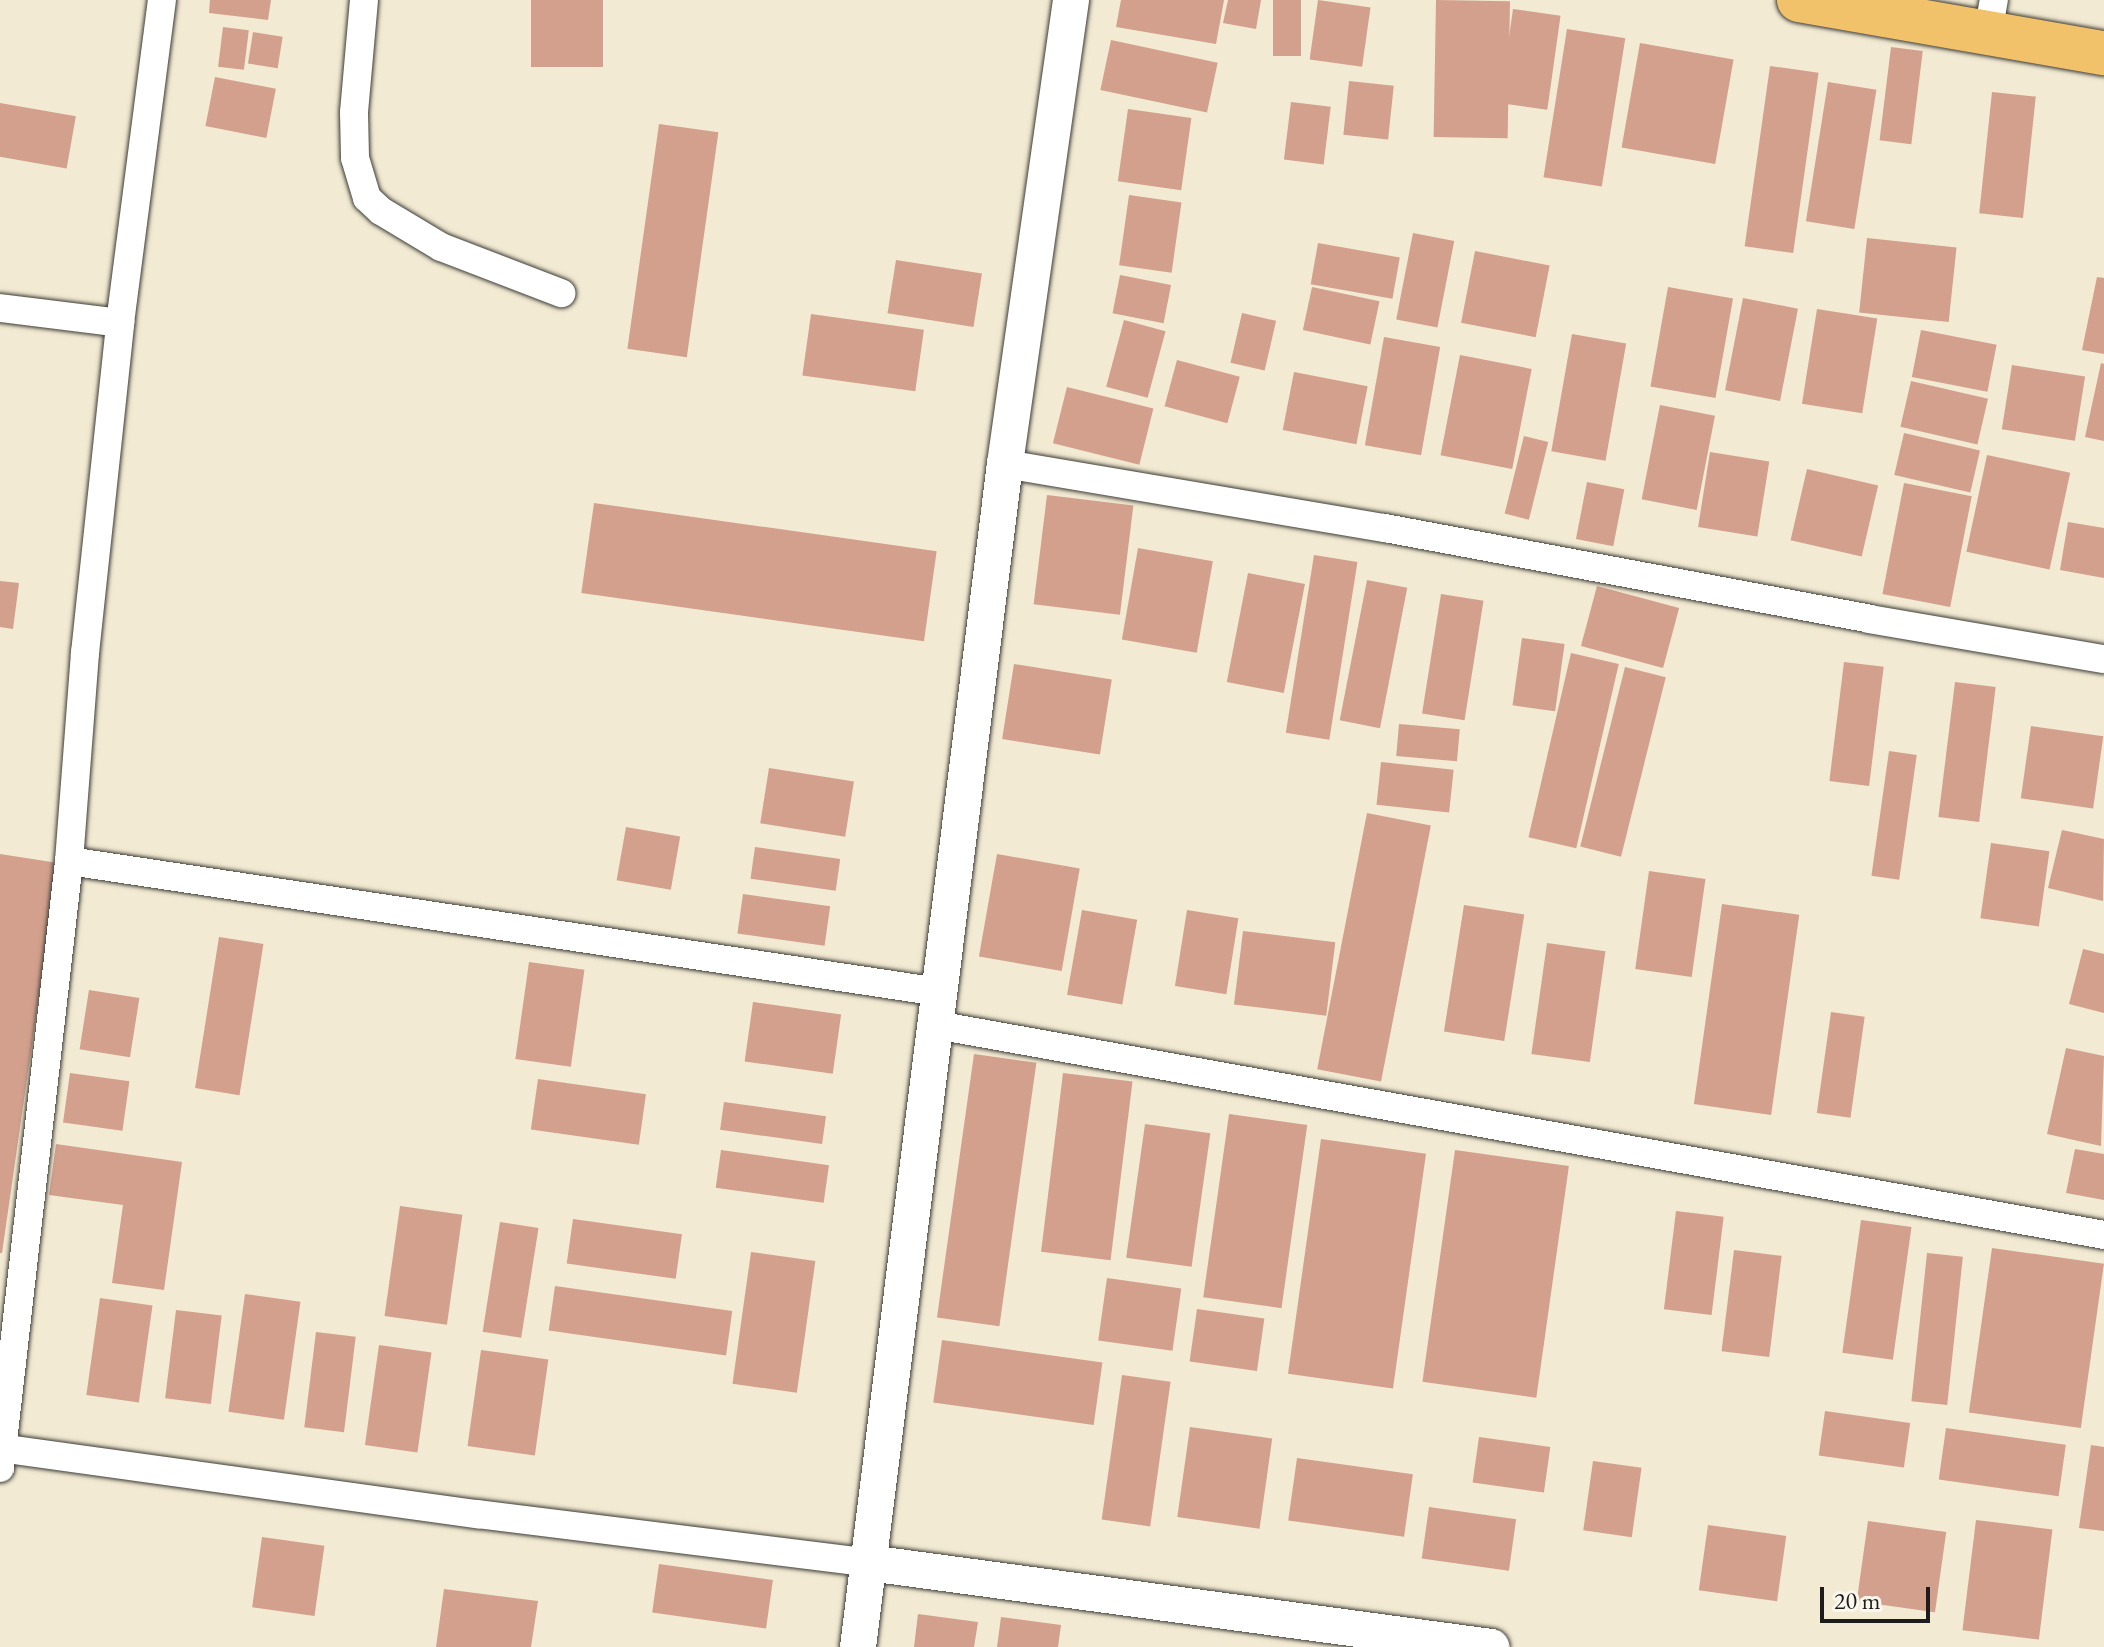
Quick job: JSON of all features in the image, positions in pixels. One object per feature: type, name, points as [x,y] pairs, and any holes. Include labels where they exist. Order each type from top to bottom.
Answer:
[{"type":"highway","points":[[1799,0],[1991,16],[2104,53]]},
{"type":"street","points":[[162,0],[120,323],[85,653],[69,861],[1,1455],[869,1563],[1449,1644],[1491,1647]]},
{"type":"street","points":[[364,0],[354,128],[355,158],[367,198],[381,211],[441,247],[561,293]]},
{"type":"street","points":[[858,1647],[1005,464],[1071,0]]},
{"type":"street","points":[[0,308],[120,323]]},
{"type":"street","points":[[1005,464],[1385,528],[1869,619],[2104,659]]},
{"type":"street","points":[[69,861],[938,1009],[2104,1235]]},
{"type":"building","points":[[210,0],[271,0],[268,20],[209,13]]},
{"type":"building","points":[[531,0],[603,0],[603,67],[531,67]]},
{"type":"building","points":[[1121,0],[1224,0],[1216,44],[1116,27]]},
{"type":"building","points":[[1228,0],[1261,0],[1256,29],[1223,23]]},
{"type":"building","points":[[1273,0],[1301,0],[1301,56],[1273,56]]},
{"type":"building","points":[[1318,0],[1370,7],[1362,67],[1310,59]]},
{"type":"building","points":[[1436,0],[1510,1],[1508,138],[1434,137]]},
{"type":"building","points":[[1513,9],[1561,16],[1547,110],[1500,103]]},
{"type":"building","points":[[223,27],[249,30],[244,70],[218,67]]},
{"type":"building","points":[[1567,29],[1625,38],[1602,186],[1544,177]]},
{"type":"building","points":[[253,32],[283,37],[278,68],[248,64]]},
{"type":"building","points":[[1111,40],[1218,63],[1207,113],[1100,90]]},
{"type":"building","points":[[1640,43],[1734,59],[1715,164],[1622,147]]},
{"type":"building","points":[[1891,47],[1923,51],[1911,144],[1880,140]]},
{"type":"building","points":[[1770,66],[1819,73],[1793,253],[1745,246]]},
{"type":"building","points":[[215,77],[276,89],[266,138],[205,126]]},
{"type":"building","points":[[1349,81],[1394,86],[1388,139],[1343,135]]},
{"type":"building","points":[[1828,82],[1876,90],[1854,229],[1806,221]]},
{"type":"building","points":[[1992,92],[2036,97],[2023,218],[1979,213]]},
{"type":"building","points":[[1291,102],[1331,107],[1324,164],[1284,160]]},
{"type":"building","points":[[0,103],[76,116],[67,169],[0,157]]},
{"type":"building","points":[[1128,109],[1191,118],[1181,190],[1118,181]]},
{"type":"building","points":[[659,124],[718,132],[687,357],[627,349]]},
{"type":"building","points":[[1129,195],[1181,202],[1172,273],[1119,265]]},
{"type":"building","points":[[1413,233],[1454,241],[1437,327],[1396,319]]},
{"type":"building","points":[[1867,238],[1957,247],[1949,322],[1859,313]]},
{"type":"building","points":[[1318,243],[1400,257],[1392,299],[1311,284]]},
{"type":"building","points":[[1475,251],[1550,266],[1536,337],[1461,323]]},
{"type":"building","points":[[896,260],[982,274],[973,327],[888,313]]},
{"type":"building","points":[[1120,275],[1171,285],[1164,323],[1113,313]]},
{"type":"building","points":[[2097,277],[2104,278],[2104,354],[2082,350]]},
{"type":"building","points":[[1312,287],[1379,301],[1370,344],[1303,330]]},
{"type":"building","points":[[1668,287],[1733,298],[1715,398],[1650,386]]},
{"type":"building","points":[[1743,298],[1798,309],[1780,401],[1725,390]]},
{"type":"building","points":[[1817,309],[1877,319],[1862,413],[1802,404]]},
{"type":"building","points":[[1242,313],[1276,321],[1265,371],[1231,363]]},
{"type":"building","points":[[811,314],[924,330],[915,391],[802,375]]},
{"type":"building","points":[[1124,320],[1166,331],[1148,398],[1106,387]]},
{"type":"building","points":[[1921,330],[1997,345],[1987,392],[1912,377]]},
{"type":"building","points":[[1572,334],[1626,344],[1606,461],[1551,451]]},
{"type":"building","points":[[1384,337],[1440,347],[1421,455],[1365,445]]},
{"type":"building","points":[[1460,355],[1532,369],[1512,469],[1441,455]]},
{"type":"building","points":[[1177,360],[1240,377],[1227,423],[1165,406]]},
{"type":"building","points":[[2101,363],[2104,364],[2104,441],[2085,437]]},
{"type":"building","points":[[2012,365],[2085,377],[2075,441],[2002,429]]},
{"type":"building","points":[[1294,372],[1368,386],[1356,444],[1283,430]]},
{"type":"building","points":[[1911,381],[1988,399],[1977,445],[1900,427]]},
{"type":"building","points":[[1067,387],[1153,409],[1139,465],[1053,443]]},
{"type":"building","points":[[1660,405],[1715,416],[1697,510],[1642,499]]},
{"type":"building","points":[[1904,433],[1980,451],[1970,492],[1894,475]]},
{"type":"building","points":[[1524,436],[1548,442],[1529,520],[1505,514]]},
{"type":"building","points":[[1710,452],[1769,461],[1757,536],[1698,527]]},
{"type":"building","points":[[1987,455],[2070,473],[2050,570],[1966,552]]},
{"type":"building","points":[[1807,469],[1878,485],[1862,557],[1791,540]]},
{"type":"building","points":[[1587,482],[1624,489],[1613,546],[1576,539]]},
{"type":"building","points":[[1904,483],[1972,496],[1950,607],[1882,594]]},
{"type":"building","points":[[1047,495],[1133,506],[1120,615],[1034,604]]},
{"type":"building","points":[[594,503],[937,551],[924,641],[581,593]]},
{"type":"building","points":[[2068,522],[2104,528],[2104,578],[2060,570]]},
{"type":"building","points":[[1138,548],[1213,561],[1197,653],[1122,640]]},
{"type":"building","points":[[1314,555],[1357,562],[1329,740],[1286,733]]},
{"type":"building","points":[[1248,573],[1305,584],[1284,693],[1227,682]]},
{"type":"building","points":[[1367,580],[1407,588],[1380,728],[1340,720]]},
{"type":"building","points":[[0,581],[19,583],[13,629],[0,627]]},
{"type":"building","points":[[1597,586],[1679,608],[1663,668],[1581,646]]},
{"type":"building","points":[[1441,594],[1483,601],[1465,720],[1422,714]]},
{"type":"building","points":[[1522,638],[1565,644],[1555,711],[1513,705]]},
{"type":"building","points":[[1571,653],[1619,664],[1576,848],[1528,837]]},
{"type":"building","points":[[1844,662],[1884,667],[1869,786],[1829,781]]},
{"type":"building","points":[[1014,664],[1112,679],[1100,755],[1002,739]]},
{"type":"building","points":[[1625,667],[1666,677],[1621,857],[1580,847]]},
{"type":"building","points":[[1955,682],[1996,687],[1979,822],[1938,817]]},
{"type":"building","points":[[1399,724],[1460,729],[1457,761],[1396,756]]},
{"type":"building","points":[[2031,726],[2103,736],[2093,808],[2021,798]]},
{"type":"building","points":[[1889,751],[1917,755],[1899,880],[1871,876]]},
{"type":"building","points":[[1381,762],[1454,770],[1449,812],[1377,805]]},
{"type":"building","points":[[769,768],[854,781],[845,837],[760,823]]},
{"type":"building","points":[[1367,813],[1431,825],[1381,1082],[1317,1069]]},
{"type":"building","points":[[626,827],[680,837],[671,890],[617,880]]},
{"type":"building","points":[[2062,830],[2104,839],[2103,901],[2048,888]]},
{"type":"building","points":[[1991,843],[2049,851],[2039,926],[1980,918]]},
{"type":"building","points":[[755,847],[840,859],[836,891],[751,879]]},
{"type":"building","points":[[0,854],[58,863],[2,1253],[0,1253]]},
{"type":"building","points":[[997,854],[1080,869],[1062,971],[979,956]]},
{"type":"building","points":[[1649,871],[1705,879],[1692,977],[1635,969]]},
{"type":"building","points":[[743,894],[830,906],[825,946],[737,934]]},
{"type":"building","points":[[1722,904],[1799,915],[1771,1115],[1694,1104]]},
{"type":"building","points":[[1464,905],[1524,915],[1504,1041],[1444,1031]]},
{"type":"building","points":[[1082,910],[1137,920],[1122,1004],[1067,995]]},
{"type":"building","points":[[1187,910],[1238,918],[1226,994],[1175,986]]},
{"type":"building","points":[[1243,931],[1335,942],[1326,1016],[1234,1004]]},
{"type":"building","points":[[219,937],[263,944],[240,1095],[195,1088]]},
{"type":"building","points":[[1547,943],[1605,951],[1590,1062],[1531,1054]]},
{"type":"building","points":[[2083,949],[2104,954],[2104,1013],[2069,1004]]},
{"type":"building","points":[[529,962],[584,970],[571,1067],[515,1059]]},
{"type":"building","points":[[89,990],[139,998],[130,1057],[80,1049]]},
{"type":"building","points":[[753,1002],[841,1014],[833,1074],[745,1061]]},
{"type":"building","points":[[1831,1012],[1865,1017],[1850,1118],[1817,1113]]},
{"type":"building","points":[[2066,1048],[2104,1056],[2101,1146],[2047,1134]]},
{"type":"building","points":[[974,1054],[1036,1063],[999,1326],[937,1317]]},
{"type":"building","points":[[70,1073],[129,1081],[122,1131],[63,1123]]},
{"type":"building","points":[[1063,1073],[1132,1082],[1111,1260],[1041,1252]]},
{"type":"building","points":[[538,1079],[646,1094],[639,1145],[531,1130]]},
{"type":"building","points":[[724,1102],[826,1116],[822,1144],[720,1130]]},
{"type":"building","points":[[1229,1114],[1307,1125],[1281,1308],[1203,1297]]},
{"type":"building","points":[[1145,1124],[1210,1133],[1192,1267],[1126,1258]]},
{"type":"building","points":[[1321,1139],[1426,1154],[1393,1388],[1288,1374]]},
{"type":"building","points":[[56,1144],[182,1162],[164,1290],[112,1283],[123,1205],[49,1195]]},
{"type":"building","points":[[2075,1149],[2104,1154],[2104,1200],[2066,1193]]},
{"type":"building","points":[[721,1150],[829,1165],[824,1203],[716,1188]]},
{"type":"building","points":[[1455,1150],[1569,1166],[1536,1398],[1422,1382]]},
{"type":"building","points":[[400,1206],[462,1215],[447,1325],[385,1316]]},
{"type":"building","points":[[1676,1211],[1724,1217],[1712,1315],[1664,1309]]},
{"type":"building","points":[[573,1219],[682,1234],[676,1279],[567,1264]]},
{"type":"building","points":[[1861,1220],[1912,1227],[1893,1360],[1842,1353]]},
{"type":"building","points":[[500,1222],[539,1228],[521,1338],[483,1332]]},
{"type":"building","points":[[1992,1248],[2104,1264],[2081,1428],[1969,1412]]},
{"type":"building","points":[[1734,1250],[1782,1256],[1769,1357],[1722,1351]]},
{"type":"building","points":[[751,1252],[815,1261],[797,1393],[732,1384]]},
{"type":"building","points":[[1927,1253],[1963,1257],[1947,1405],[1911,1401]]},
{"type":"building","points":[[1107,1278],[1181,1288],[1173,1351],[1098,1340]]},
{"type":"building","points":[[555,1286],[732,1311],[726,1355],[549,1331]]},
{"type":"building","points":[[245,1294],[300,1302],[284,1420],[228,1412]]},
{"type":"building","points":[[100,1298],[152,1305],[139,1402],[86,1395]]},
{"type":"building","points":[[1197,1309],[1264,1318],[1257,1371],[1190,1361]]},
{"type":"building","points":[[176,1310],[222,1316],[211,1404],[165,1398]]},
{"type":"building","points":[[316,1332],[356,1337],[344,1432],[304,1427]]},
{"type":"building","points":[[942,1340],[1102,1363],[1094,1425],[933,1402]]},
{"type":"building","points":[[379,1345],[431,1352],[417,1452],[365,1445]]},
{"type":"building","points":[[481,1350],[548,1359],[535,1456],[468,1446]]},
{"type":"building","points":[[1122,1375],[1171,1382],[1150,1526],[1102,1520]]},
{"type":"building","points":[[1825,1411],[1910,1423],[1904,1468],[1819,1456]]},
{"type":"building","points":[[1190,1427],[1272,1439],[1260,1529],[1177,1517]]},
{"type":"building","points":[[1946,1428],[2066,1445],[2059,1496],[1939,1479]]},
{"type":"building","points":[[1479,1437],[1550,1447],[1544,1493],[1473,1483]]},
{"type":"building","points":[[2091,1445],[2104,1447],[2104,1531],[2079,1528]]},
{"type":"building","points":[[1297,1458],[1413,1474],[1404,1537],[1288,1520]]},
{"type":"building","points":[[1593,1461],[1642,1468],[1632,1537],[1583,1530]]},
{"type":"building","points":[[1429,1507],[1516,1519],[1509,1571],[1422,1558]]},
{"type":"building","points":[[1976,1520],[2052,1529],[2039,1640],[1962,1630]]},
{"type":"building","points":[[1868,1521],[1946,1532],[1935,1612],[1857,1601]]},
{"type":"building","points":[[1708,1525],[1786,1536],[1777,1601],[1699,1590]]},
{"type":"building","points":[[262,1537],[324,1546],[315,1616],[252,1607]]},
{"type":"building","points":[[659,1564],[773,1580],[766,1629],[652,1613]]},
{"type":"building","points":[[444,1589],[538,1601],[531,1647],[436,1647]]},
{"type":"building","points":[[918,1614],[978,1622],[974,1647],[914,1647]]},
{"type":"building","points":[[1001,1617],[1061,1625],[1058,1647],[997,1647]]}]
